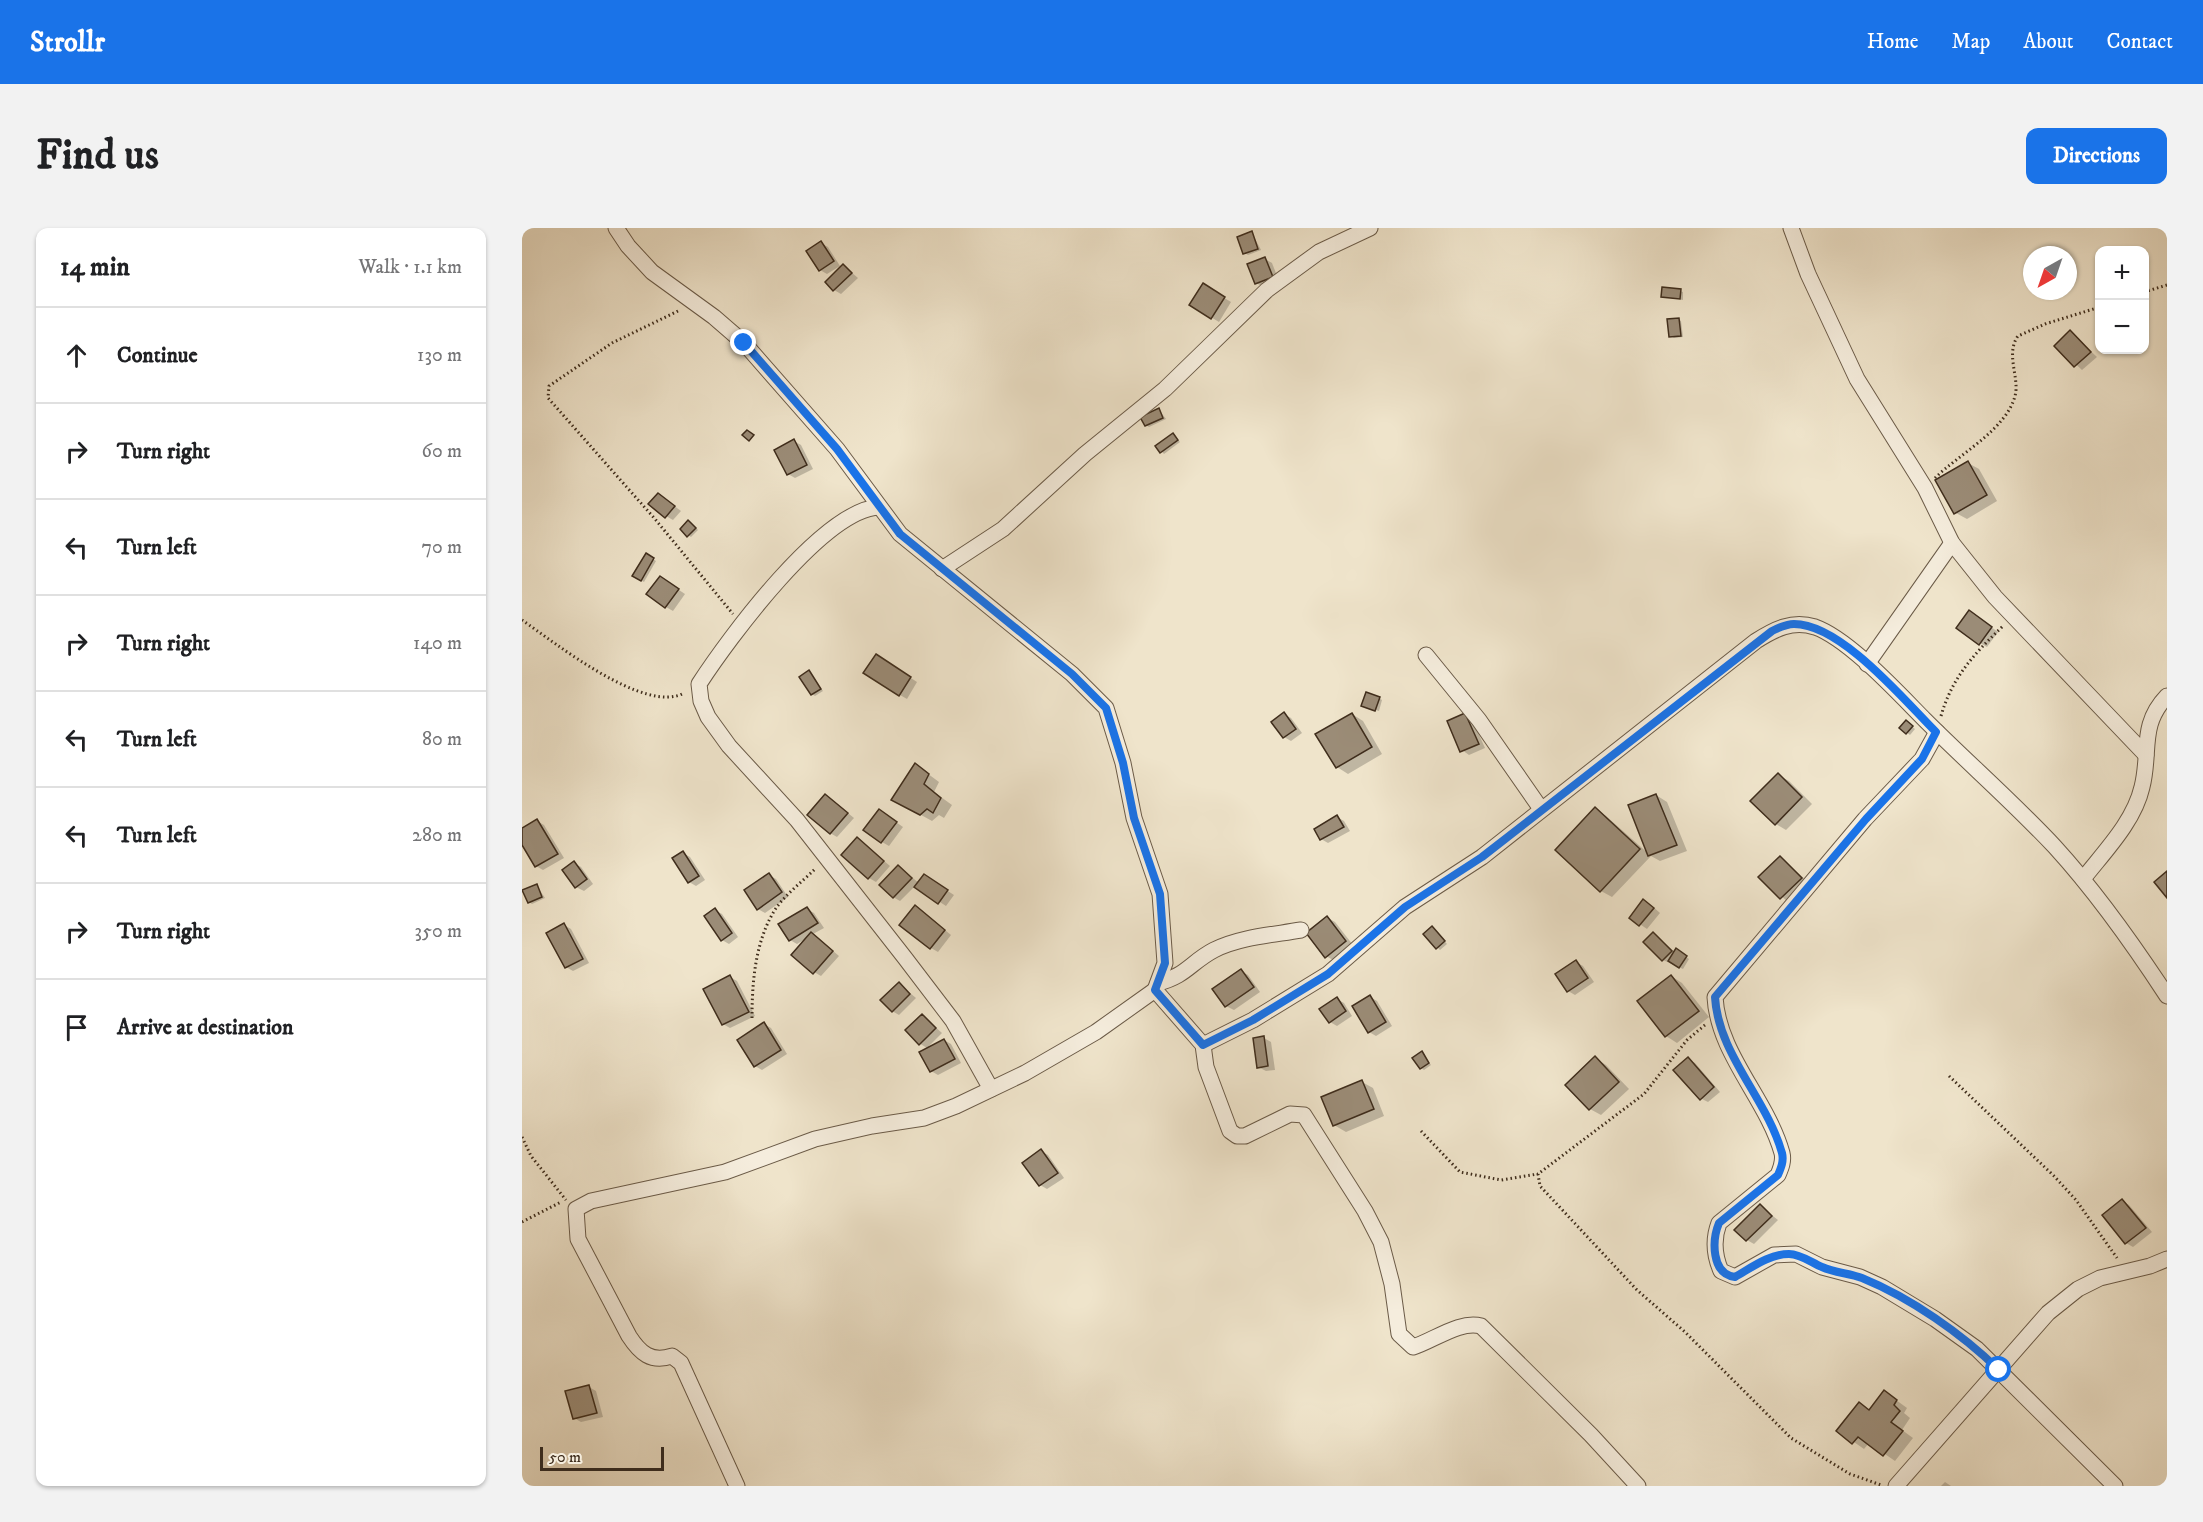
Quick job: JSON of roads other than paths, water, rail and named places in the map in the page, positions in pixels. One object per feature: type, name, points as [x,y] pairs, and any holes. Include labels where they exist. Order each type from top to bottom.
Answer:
[{"type":"street","points":[[616,228],[628,246],[652,272],[744,343],[789,391],[859,476],[900,534],[1072,674],[1106,708],[1123,763],[1134,818],[1160,894],[1165,963],[1156,986]]},
{"type":"street","points":[[942,569],[1004,530],[1085,454],[1165,389],[1267,290],[1319,252],[1370,228]]},
{"type":"street","points":[[1791,228],[1808,274],[1857,379],[1925,488],[1952,543],[2013,617],[2146,755]]},
{"type":"street","points":[[879,507],[867,508],[851,514],[818,539],[743,624],[699,684],[701,701],[708,717],[729,746],[797,820],[825,860],[953,1021],[991,1089]]},
{"type":"street","points":[[1867,664],[1952,543]]},
{"type":"street","points":[[1203,1045],[1253,1020],[1328,974],[1405,907],[1451,879],[1772,631],[1792,623],[1815,627],[1838,641],[1867,664],[2055,847],[2115,919],[2167,996]]},
{"type":"street","points":[[1426,655],[1479,720],[1541,809]]},
{"type":"street","points":[[2083,879],[2135,807],[2142,787],[2148,727],[2167,696]]},
{"type":"street","points":[[1936,732],[1928,749],[1911,771],[1866,819],[1715,997],[1716,1016],[1765,1115],[1782,1154],[1783,1165],[1778,1175],[1719,1223],[1715,1235],[1716,1258],[1721,1271],[1735,1277],[1774,1256],[1796,1254],[1822,1267],[1860,1277],[1882,1287],[1977,1348],[2115,1486]]},
{"type":"street","points":[[737,1486],[681,1363],[672,1356],[654,1359],[646,1355],[637,1349],[629,1336],[578,1239],[571,1204],[725,1172],[814,1139],[872,1126],[924,1118],[991,1089],[1096,1032],[1156,986],[1176,978],[1221,947],[1238,941],[1301,930]]},
{"type":"street","points":[[1156,986],[1203,1045],[1206,1067],[1230,1131],[1238,1136],[1245,1136],[1290,1114],[1304,1115],[1311,1123],[1365,1211],[1381,1242],[1392,1284],[1399,1334],[1403,1340],[1413,1347],[1473,1324],[1481,1326],[1591,1435],[1638,1486]]},
{"type":"street","points":[[1897,1485],[2048,1313],[2078,1289],[2100,1278],[2167,1259]]}]
